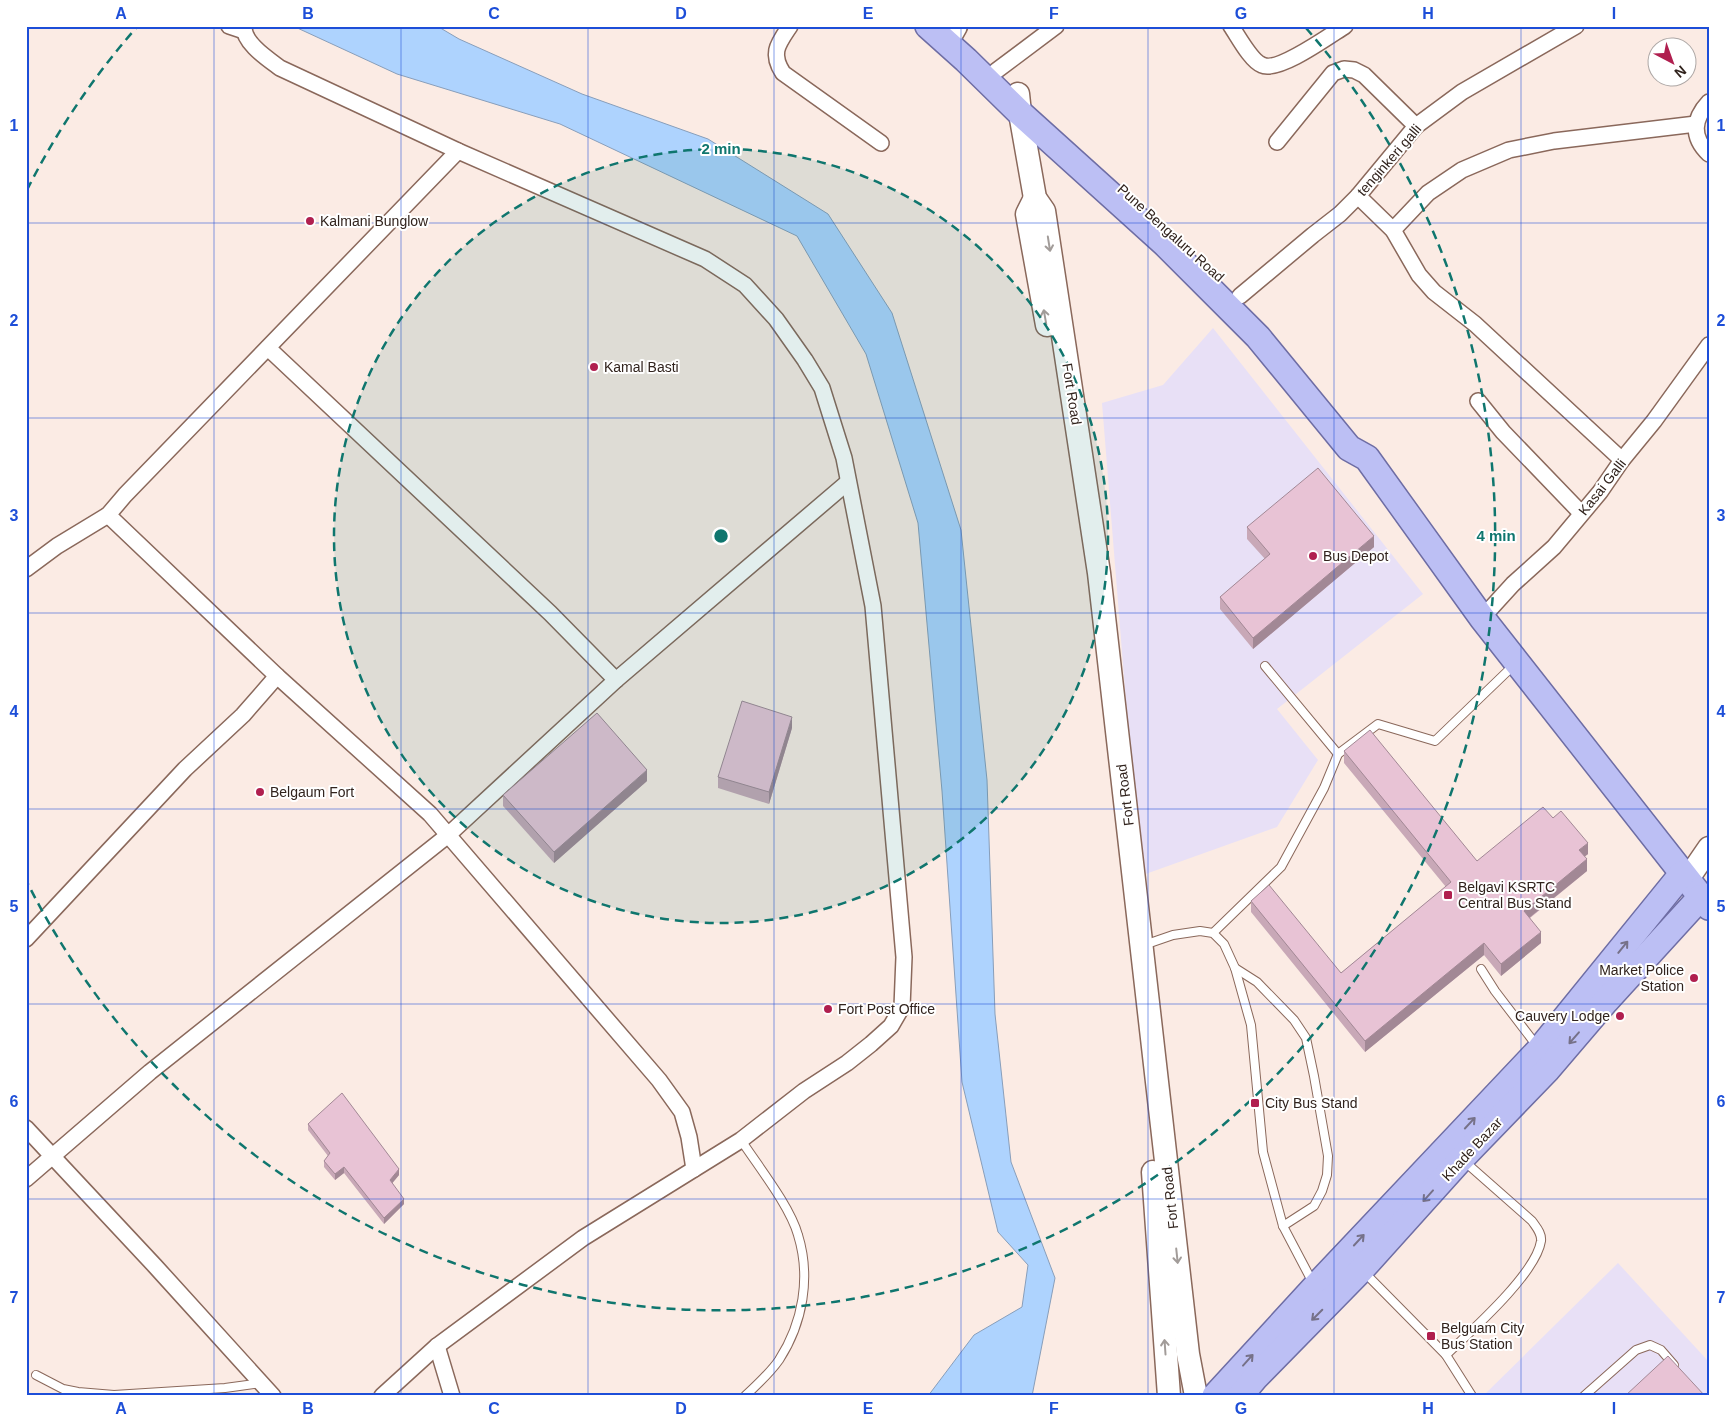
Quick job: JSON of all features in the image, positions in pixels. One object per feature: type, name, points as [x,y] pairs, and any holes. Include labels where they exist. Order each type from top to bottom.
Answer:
[{"type":"main road","name":"Pune Bengaluru Road","points":[[948,30],[996,71],[1019,103],[1042,118],[1240,296],[1363,438],[1368,458]]},
{"type":"main road","points":[[948,30],[1019,103],[1258,337],[1349,448],[1368,458],[1516,663],[1695,890],[1315,1287],[1215,1396]]},
{"type":"main road","name":"Fort Road","points":[[1019,103],[1035,198],[1028,214],[1078,510],[1188,1354],[1196,1396]]},
{"type":"main road","name":"Khade Bazar","points":[[1240,1396],[1548,1070],[1695,890],[1709,848]]},
{"type":"main road","name":"Fort Road","points":[[1136,947],[1169,1396]]},
{"type":"street","points":[[229,26],[244,28],[256,50],[280,68],[458,151],[705,259],[745,285],[776,319],[822,388],[844,458],[873,606],[904,957],[902,1007],[891,1026],[847,1063],[804,1092],[740,1140],[583,1238],[437,1346],[382,1396]]},
{"type":"street","points":[[790,26],[780,42],[776,53],[777,63],[783,73],[881,143]]},
{"type":"street","points":[[996,71],[1056,26]]},
{"type":"street","points":[[1231,26],[1256,62],[1264,66],[1274,66],[1286,62],[1345,26]]},
{"type":"street","name":"tenginkeri galli","points":[[1240,296],[1340,214],[1358,196],[1416,126],[1462,92],[1576,26]]},
{"type":"street","points":[[1277,142],[1324,82],[1333,73],[1344,69],[1354,70],[1364,75],[1416,126]]},
{"type":"street","points":[[1709,102],[1700,111],[1696,124],[1697,135],[1709,154]]},
{"type":"street","points":[[1393,230],[1428,193],[1462,170],[1509,150],[1554,141],[1696,124]]},
{"type":"street","points":[[26,569],[57,546],[108,515],[125,495],[458,151]]},
{"type":"street","points":[[1358,196],[1393,230],[1419,275],[1434,292],[1475,324],[1622,460]]},
{"type":"street","name":"Kasai Galli","points":[[1482,618],[1513,584],[1554,547],[1600,492],[1709,345]]},
{"type":"street","points":[[268,348],[550,613],[616,680]]},
{"type":"street","points":[[1478,401],[1503,432],[1581,513]]},
{"type":"street","points":[[26,1179],[150,1072],[448,836],[616,680],[848,482]]},
{"type":"street","points":[[108,515],[277,676],[430,814],[659,1080],[682,1112],[689,1137],[694,1169]]},
{"type":"street","points":[[26,939],[185,769],[244,715],[277,676]]},
{"type":"street","points":[[26,1128],[273,1396]]},
{"type":"street","points":[[437,1346],[452,1396]]},
{"type":"lane","points":[[1213,933],[1281,866],[1324,788],[1338,754],[1378,724],[1435,741],[1516,663]]},
{"type":"lane","points":[[1265,666],[1338,754]]},
{"type":"lane","points":[[1136,947],[1173,935],[1200,931],[1213,933],[1224,944],[1236,968],[1251,1025],[1263,1152],[1283,1226],[1315,1287]]},
{"type":"lane","points":[[1236,968],[1257,982],[1294,1020],[1306,1038],[1312,1066],[1328,1156],[1327,1175],[1322,1191],[1314,1206],[1283,1226]]},
{"type":"lane","points":[[1481,969],[1494,991],[1540,1050]]},
{"type":"lane","points":[[740,1140],[784,1206],[798,1234],[804,1273],[802,1305],[793,1336],[778,1361],[745,1396]]},
{"type":"lane","points":[[1446,1355],[1496,1308],[1525,1272],[1536,1254],[1541,1240],[1538,1230],[1532,1221],[1461,1160]]},
{"type":"lane","points":[[1361,1270],[1446,1355],[1472,1396]]},
{"type":"lane","points":[[1584,1396],[1636,1350],[1650,1345],[1661,1350],[1679,1370]]},
{"type":"lane","points":[[36,1376],[64,1390],[114,1395],[225,1388],[262,1383]]},
{"type":"shaded area","points":[[1213,328],[1423,594],[1277,709],[1318,760],[1277,827],[1140,876],[1102,403],[1163,385]]},
{"type":"shaded area","points":[[1618,1263],[1709,1362],[1709,1396],[1483,1396]]},
{"type":"water","points":[[293,26],[437,26],[459,39],[582,94],[708,139],[828,214],[892,313],[961,530],[987,780],[995,1014],[1011,1162],[1055,1278],[1032,1396],[928,1396],[974,1335],[1022,1307],[1028,1265],[998,1232],[962,1082],[942,791],[918,523],[866,354],[797,236],[560,124],[397,74]]},
{"type":"building","name":"Bus Depot","points":[[1318,468],[1374,536],[1253,638],[1220,597],[1270,554],[1247,527]]},
{"type":"building","points":[[742,701],[792,717],[769,792],[718,777]]},
{"type":"building","points":[[597,713],[647,770],[554,852],[503,795]]},
{"type":"building","points":[[1370,730],[1477,861],[1543,807],[1553,818],[1561,811],[1588,843],[1579,850],[1587,859],[1524,911],[1541,932],[1501,964],[1484,943],[1365,1041],[1251,901],[1269,885],[1341,973],[1451,882],[1344,751]]},
{"type":"building","points":[[342,1093],[399,1169],[390,1180],[404,1199],[384,1218],[344,1167],[335,1174],[324,1161],[330,1153],[308,1124]]},
{"type":"building","points":[[1668,1356],[1705,1396],[1625,1396]]},
{"type":"place","name":"Kalmani Bunglow","points":[[310,221]]},
{"type":"place","name":"Kamal Basti","points":[[594,367]]},
{"type":"place","name":"Bus Depot","points":[[1313,556]]},
{"type":"place","name":"Belgaum Fort","points":[[260,792]]},
{"type":"place","name":"Belgavi KSRTC Central Bus Stand","points":[[1448,895]]},
{"type":"place","name":"Market Police Station","points":[[1694,978]]},
{"type":"place","name":"Fort Post Office","points":[[828,1009]]},
{"type":"place","name":"Cauvery Lodge","points":[[1620,1016]]},
{"type":"place","name":"City Bus Stand","points":[[1255,1103]]},
{"type":"place","name":"Belguam City Bus Station","points":[[1431,1336]]}]
